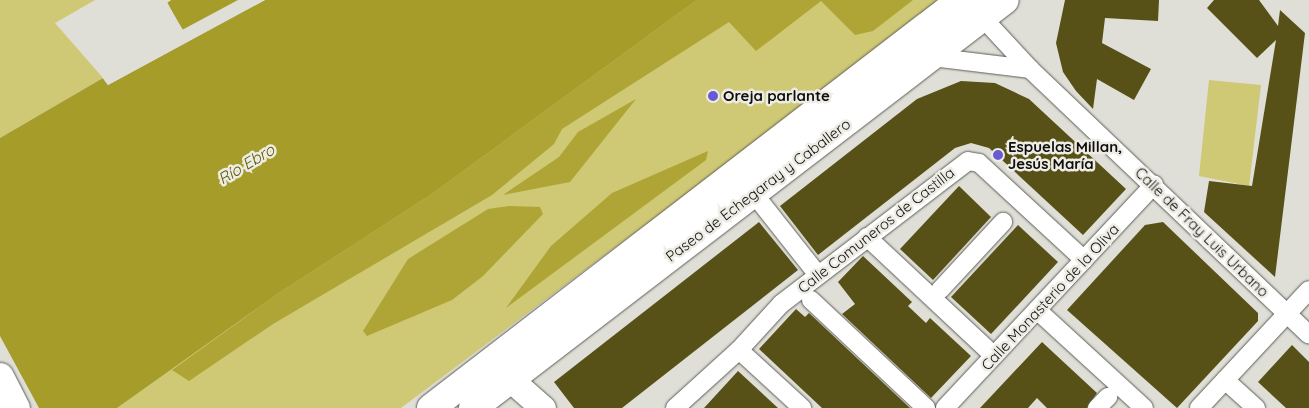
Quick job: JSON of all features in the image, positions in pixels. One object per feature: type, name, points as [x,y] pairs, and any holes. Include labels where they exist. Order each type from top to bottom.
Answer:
[{"type":"main road","name":"Paseo de Echegaray y Caballero","points":[[431,408],[962,0]]},
{"type":"main road","name":"Paseo de Echegaray y Caballero","points":[[473,408],[931,57],[979,9],[1005,0]]},
{"type":"main road","points":[[0,377],[16,408]]},
{"type":"street","name":"Calle de Fray Luis Urbano","points":[[979,9],[1030,69],[1154,185],[1309,335]]},
{"type":"street","points":[[931,57],[1030,69]]},
{"type":"street","name":"Calle Comuneros de Castilla","points":[[675,408],[739,350],[780,304],[972,161],[1084,260]]},
{"type":"street","name":"Calle Monasterio de la Oliva","points":[[944,408],[1154,185]]},
{"type":"street","points":[[754,194],[818,276]]},
{"type":"street","points":[[940,290],[1003,222]]},
{"type":"street","points":[[867,238],[994,356]]},
{"type":"street","points":[[1200,408],[1309,290]]},
{"type":"street","points":[[811,300],[926,408]]},
{"type":"street","points":[[1037,310],[1144,408]]},
{"type":"street","points":[[739,350],[802,408]]},
{"type":"street","points":[[475,375],[510,379],[543,408]]},
{"type":"street","points":[[1226,380],[1256,408]]},
{"type":"shaded area","points":[[0,0],[95,0],[55,23],[103,78],[0,138]]},
{"type":"shaded area","points":[[697,0],[945,0],[401,408],[117,408],[276,295],[432,194]]},
{"type":"shaded area","points":[[697,0],[913,0],[873,31],[855,35],[821,1],[756,51],[729,22],[562,129],[554,144],[492,195],[273,324],[189,381],[172,370],[276,295],[432,194]]},
{"type":"shaded area","points":[[1209,80],[1261,85],[1249,186],[1199,176]]},
{"type":"shaded area","points":[[636,99],[570,182],[503,195],[559,157],[578,132]]},
{"type":"shaded area","points":[[708,151],[706,160],[506,308],[551,246],[612,193]]},
{"type":"shaded area","points":[[509,206],[540,207],[543,214],[483,276],[452,300],[367,336],[363,331],[408,259],[488,209]]},
{"type":"water","points":[[171,0],[238,0],[182,30],[167,2]]},
{"type":"water","name":"Río Ebro","points":[[265,0],[697,0],[432,194],[276,295],[117,408],[0,408],[0,138],[103,78],[108,85]]},
{"type":"pier","points":[[166,0],[171,0],[167,3],[183,30],[240,0],[182,32],[164,4]]},
{"type":"pier","points":[[260,0],[265,0],[108,85],[101,76],[108,82]]},
{"type":"pier","points":[[0,336],[39,408],[0,408]]},
{"type":"building","points":[[1065,0],[1159,0],[1158,21],[1105,18],[1102,43],[1151,69],[1134,100],[1097,79],[1093,109],[1076,91],[1063,72],[1056,43]]},
{"type":"building","points":[[1214,0],[1259,0],[1278,26],[1280,10],[1305,33],[1275,277],[1204,212],[1209,181],[1252,186],[1276,40],[1257,58],[1207,8]]},
{"type":"building","points":[[961,81],[995,83],[1029,99],[1126,189],[1083,235],[989,148],[971,143],[955,148],[818,255],[780,206],[917,99]]},
{"type":"building","points":[[959,186],[991,217],[933,280],[900,249]]},
{"type":"building","points":[[759,222],[798,270],[622,408],[574,408],[554,382]]},
{"type":"building","points":[[1163,222],[1258,313],[1258,321],[1177,408],[1067,310],[1145,225]]},
{"type":"building","points":[[1018,225],[1058,262],[991,334],[951,297]]},
{"type":"building","points":[[863,256],[912,302],[908,306],[926,323],[930,318],[971,356],[931,398],[842,314],[855,304],[838,282]]},
{"type":"building","points":[[796,309],[805,317],[809,313],[910,408],[822,408],[759,349]]},
{"type":"building","points":[[1042,342],[1097,393],[1087,408],[1047,408],[1037,398],[1028,408],[980,408]]},
{"type":"building","points":[[1292,345],[1309,362],[1309,408],[1286,408],[1258,382]]},
{"type":"building","points":[[738,371],[778,408],[704,408]]},
{"type":"place","name":"Oreja parlante","points":[[713,96]]},
{"type":"place","name":"Espuelas Millan, Jesús María","points":[[998,155]]}]
